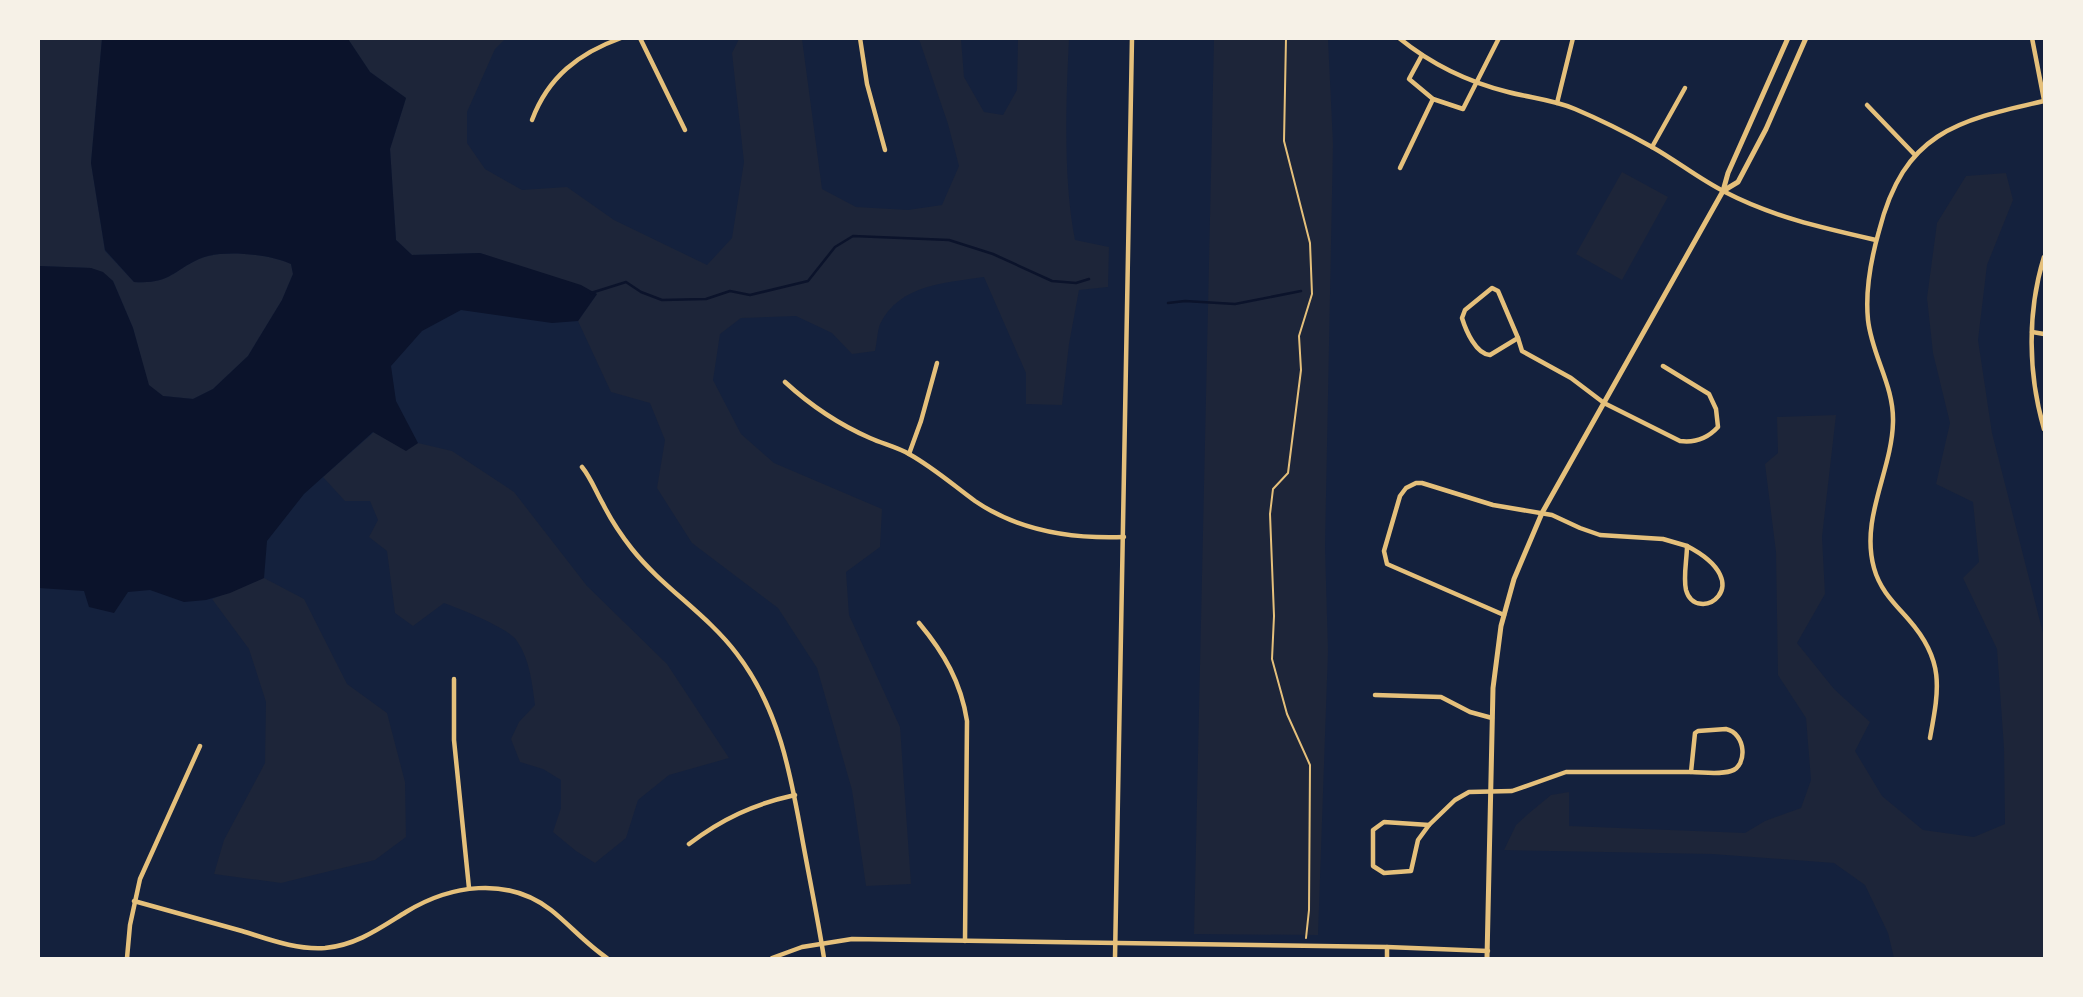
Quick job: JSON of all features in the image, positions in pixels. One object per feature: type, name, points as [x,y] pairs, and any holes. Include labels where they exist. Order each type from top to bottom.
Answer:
[{"type":"street","points":[[532,120],[543,96],[563,71],[589,51],[621,38]]},
{"type":"street","points":[[640,38],[685,130]]},
{"type":"street","points":[[860,38],[867,84],[885,150]]},
{"type":"street","points":[[1115,958],[1132,38]]},
{"type":"street","points":[[1399,38],[1422,55],[1476,83],[1557,103],[1594,117],[1652,147],[1723,191],[1788,219],[1877,240]]},
{"type":"street","points":[[1422,55],[1409,79],[1433,99],[1463,109],[1499,38]]},
{"type":"street","points":[[1557,103],[1573,38]]},
{"type":"street","points":[[1488,958],[1490,791],[1496,657],[1504,615],[1524,552],[1542,513],[1723,191],[1728,173],[1788,38]]},
{"type":"street","points":[[1723,191],[1738,182],[1766,130],[1805,38]]},
{"type":"street","points":[[1930,738],[1938,694],[1934,664],[1921,636],[1880,584],[1871,555],[1871,525],[1893,425],[1890,393],[1875,352],[1868,318],[1868,285],[1889,195],[1903,169],[1915,155],[1951,128],[2045,101],[2032,38]]},
{"type":"street","points":[[1652,147],[1685,88]]},
{"type":"street","points":[[1401,168],[1433,99]]},
{"type":"street","points":[[1867,105],[1915,155]]},
{"type":"street","points":[[2045,257],[2034,307],[2032,332],[2036,392],[2045,429]]},
{"type":"street","points":[[1518,338],[1490,355],[1485,355],[1479,351],[1464,323],[1464,312],[1488,289],[1496,289],[1517,330],[1522,351],[1571,379],[1604,403],[1680,441],[1691,442],[1707,437],[1718,427],[1709,394],[1663,366]]},
{"type":"street","points":[[2032,332],[2045,334]]},
{"type":"street","points":[[909,454],[937,363]]},
{"type":"street","points":[[785,382],[819,411],[845,426],[909,454],[955,483],[975,500],[1011,520],[1058,534],[1124,537]]},
{"type":"street","points":[[582,467],[616,528],[630,547],[659,578],[714,627],[752,675],[774,719],[795,795],[824,958]]},
{"type":"street","points":[[1504,615],[1387,564],[1384,551],[1400,496],[1410,485],[1422,483],[1493,505],[1552,514],[1600,535],[1663,539],[1687,546],[1717,568],[1723,585],[1722,593],[1714,601],[1702,604],[1694,600],[1686,590],[1687,546]]},
{"type":"street","points":[[919,623],[952,670],[964,700],[967,721],[965,941]]},
{"type":"street","points":[[454,679],[454,740],[469,888]]},
{"type":"street","points":[[1375,695],[1441,696],[1470,712],[1492,719]]},
{"type":"street","points":[[1429,825],[1384,822],[1375,827],[1371,860],[1375,869],[1384,873],[1411,871],[1418,840],[1429,825],[1461,795],[1477,790],[1522,789],[1575,770],[1691,772],[1734,770],[1741,762],[1740,737],[1736,732],[1726,729],[1698,731],[1695,736],[1691,772]]},
{"type":"street","points":[[127,958],[134,901],[149,857],[200,746]]},
{"type":"street","points":[[689,844],[729,817],[753,806],[795,795]]},
{"type":"street","points":[[134,901],[292,945],[323,948],[360,940],[435,896],[469,888],[504,890],[532,898],[549,908],[607,958]]},
{"type":"street","points":[[772,958],[821,942],[852,939],[1488,951]]},
{"type":"street","points":[[1387,947],[1387,958]]},
{"type":"path","points":[[1286,38],[1284,141],[1310,243],[1312,294],[1299,336],[1301,370],[1288,473],[1273,489],[1270,514],[1274,616],[1272,659],[1287,714],[1310,765],[1309,909],[1306,946]]},
{"type":"shaded area","points":[[102,38],[91,163],[105,251],[134,282],[163,279],[199,259],[220,254],[258,255],[291,264],[293,274],[282,300],[248,356],[213,389],[193,399],[163,396],[148,385],[133,328],[113,281],[91,268],[39,266],[39,39]]},
{"type":"shaded area","points":[[102,39],[348,39],[370,72],[406,98],[390,149],[396,240],[412,255],[480,253],[581,285],[597,294],[578,321],[552,323],[461,310],[422,331],[391,366],[396,401],[418,443],[406,451],[373,432],[304,494],[267,541],[264,578],[206,600],[184,602],[150,590],[128,592],[114,613],[89,607],[84,591],[39,588],[39,266],[91,268],[103,272],[113,281],[133,328],[149,385],[163,396],[193,399],[213,389],[248,356],[282,300],[293,274],[291,264],[271,258],[219,254],[199,259],[163,279],[134,282],[105,250],[91,163]]},
{"type":"shaded area","points":[[348,39],[505,39],[495,49],[467,112],[467,143],[485,169],[522,190],[567,187],[614,220],[707,265],[732,238],[744,162],[732,53],[739,39],[802,39],[822,189],[856,207],[908,210],[942,205],[959,166],[948,124],[919,39],[961,39],[964,77],[984,112],[1003,115],[1017,90],[1018,39],[1069,39],[1067,166],[1075,240],[1109,247],[1108,287],[1079,290],[1062,405],[1026,404],[1026,373],[984,277],[939,284],[911,293],[899,301],[880,324],[875,351],[852,354],[832,333],[796,316],[741,318],[720,334],[713,380],[741,434],[774,463],[882,509],[880,547],[846,572],[849,615],[900,727],[911,884],[866,886],[852,790],[817,668],[778,608],[692,543],[657,488],[665,440],[650,403],[611,392],[578,321],[597,294],[480,253],[412,255],[396,240],[390,149],[406,98],[370,72]]},
{"type":"shaded area","points":[[1214,39],[1328,39],[1333,144],[1325,547],[1328,651],[1318,935],[1194,934]]},
{"type":"shaded area","points":[[1622,172],[1668,197],[1622,280],[1576,254]]},
{"type":"shaded area","points":[[2006,173],[2013,200],[1987,265],[1978,340],[1992,433],[2044,637],[2044,958],[1894,958],[1888,933],[1865,885],[1834,863],[1712,854],[1504,850],[1516,825],[1528,814],[1551,795],[1569,792],[1569,826],[1745,833],[1765,821],[1801,808],[1811,780],[1806,718],[1778,675],[1776,552],[1765,464],[1778,453],[1777,417],[1836,415],[1822,537],[1825,594],[1797,643],[1834,689],[1870,722],[1855,751],[1882,796],[1923,830],[1974,837],[2005,824],[2004,748],[1997,649],[1963,578],[1979,562],[1973,502],[1936,484],[1950,423],[1933,353],[1927,298],[1937,223],[1966,176]]},
{"type":"shaded area","points":[[374,432],[406,450],[418,443],[452,451],[514,492],[587,586],[667,664],[729,758],[669,775],[638,800],[626,838],[595,863],[553,832],[561,808],[561,780],[543,769],[520,762],[511,739],[519,722],[535,705],[528,664],[517,641],[495,625],[444,603],[413,626],[395,613],[387,551],[369,537],[378,520],[370,501],[345,501],[323,477]]},
{"type":"shaded area","points":[[264,578],[304,599],[347,684],[387,713],[405,782],[406,837],[375,860],[281,883],[214,874],[224,840],[265,763],[266,702],[249,649],[212,599]]},
{"type":"waterway","points":[[591,293],[626,282],[641,292],[662,300],[706,299],[730,291],[750,295],[808,281],[835,247],[853,236],[949,240],[993,254],[1052,281],[1076,283],[1089,279]]},
{"type":"waterway","points":[[1168,303],[1185,301],[1235,304],[1301,291]]}]
